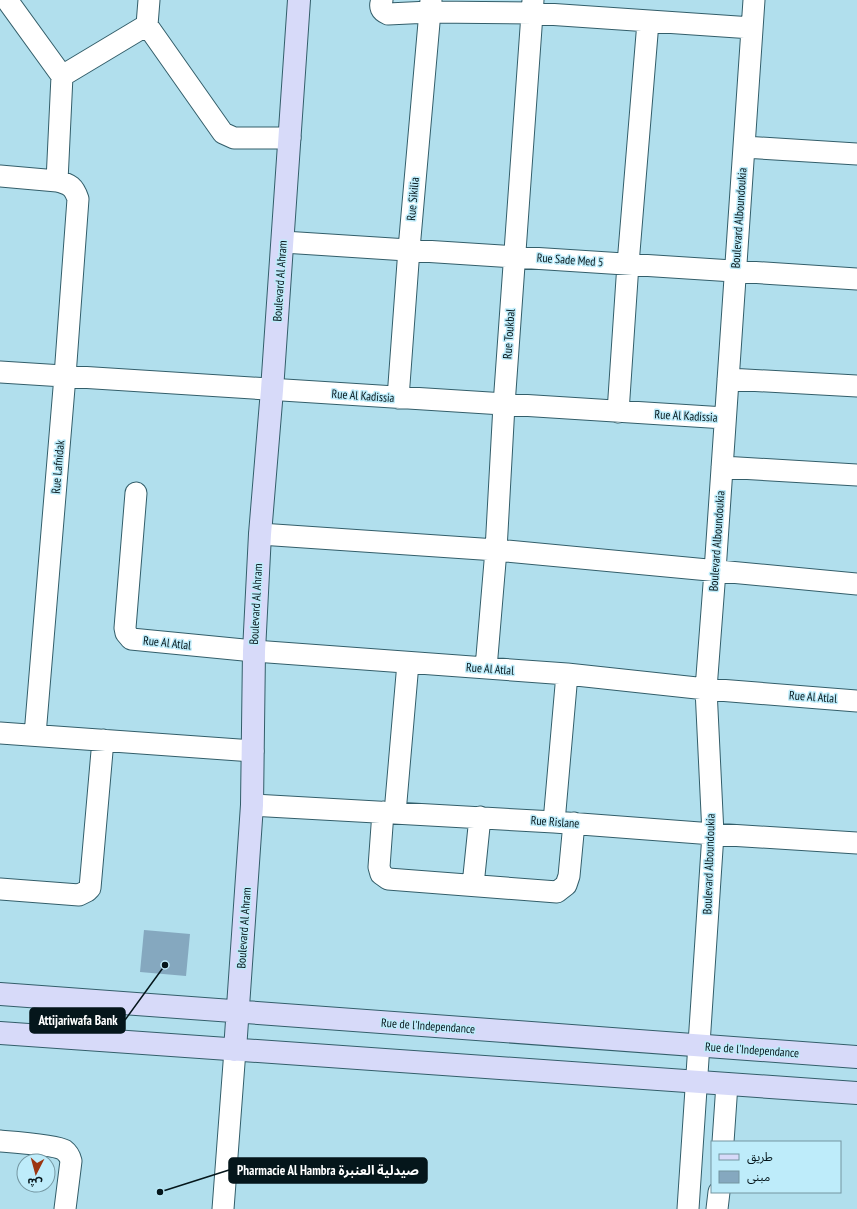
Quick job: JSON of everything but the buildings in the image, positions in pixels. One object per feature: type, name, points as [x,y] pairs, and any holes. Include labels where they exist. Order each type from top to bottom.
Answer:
[{"type":"main road","name":"Boulevard Al Ahram","points":[[235,1050],[252,805],[254,651],[260,534],[283,242],[299,0]]},
{"type":"main road","name":"Rue de l'Independance","points":[[0,994],[857,1057]]},
{"type":"main road","points":[[0,1033],[857,1093]]},
{"type":"street","points":[[0,176],[57,181],[62,76],[7,0]]},
{"type":"street","points":[[149,0],[147,25],[223,133],[234,138],[290,138]]},
{"type":"street","points":[[382,0],[380,4],[381,9],[388,14],[430,6],[532,7],[648,22],[752,28]]},
{"type":"street","name":"Boulevard Alboundoukia","points":[[688,1209],[713,834],[706,689],[754,0]]},
{"type":"street","name":"Rue Sikilia","points":[[398,398],[430,6]]},
{"type":"street","name":"Rue Toukbal","points":[[486,668],[496,550],[504,405],[532,7]]},
{"type":"street","points":[[618,412],[628,264],[648,22]]},
{"type":"street","points":[[62,76],[147,25]]},
{"type":"street","points":[[744,147],[857,154]]},
{"type":"street","name":"Rue Lafnidak","points":[[35,735],[78,199],[73,187],[66,183],[57,181]]},
{"type":"street","name":"Rue Sade Med 5","points":[[283,242],[857,279]]},
{"type":"street","name":"Rue Al Kadissia","points":[[0,372],[725,418]]},
{"type":"street","points":[[728,379],[857,386]]},
{"type":"street","points":[[722,467],[857,475]]},
{"type":"street","name":"Rue Al Atlal","points":[[136,493],[125,628],[126,633],[131,639],[254,651],[567,674],[706,689],[857,700]]},
{"type":"street","points":[[260,534],[496,550],[857,584]]},
{"type":"street","points":[[408,663],[389,812],[379,866],[381,874],[388,879],[557,892],[566,885],[569,876],[564,822],[567,674]]},
{"type":"street","points":[[0,733],[253,751]]},
{"type":"street","points":[[0,889],[79,895],[90,888],[103,740]]},
{"type":"street","name":"Rue Rislane","points":[[252,805],[564,822],[713,834],[857,843]]},
{"type":"street","points":[[473,886],[480,817]]},
{"type":"street","name":"Boulevard Al Ahram","points":[[223,1209],[235,1050]]},
{"type":"street","points":[[722,1141],[727,1084]]},
{"type":"street","points":[[0,1141],[64,1150],[71,1161],[65,1209]]},
{"type":"street","points":[[717,1209],[719,1193]]},
{"type":"place","name":"Attijariwafa Bank","points":[[165,965]]},
{"type":"place","name":"Pharmacie Al Hambra صيدلية العنبرة","points":[[160,1192]]}]
